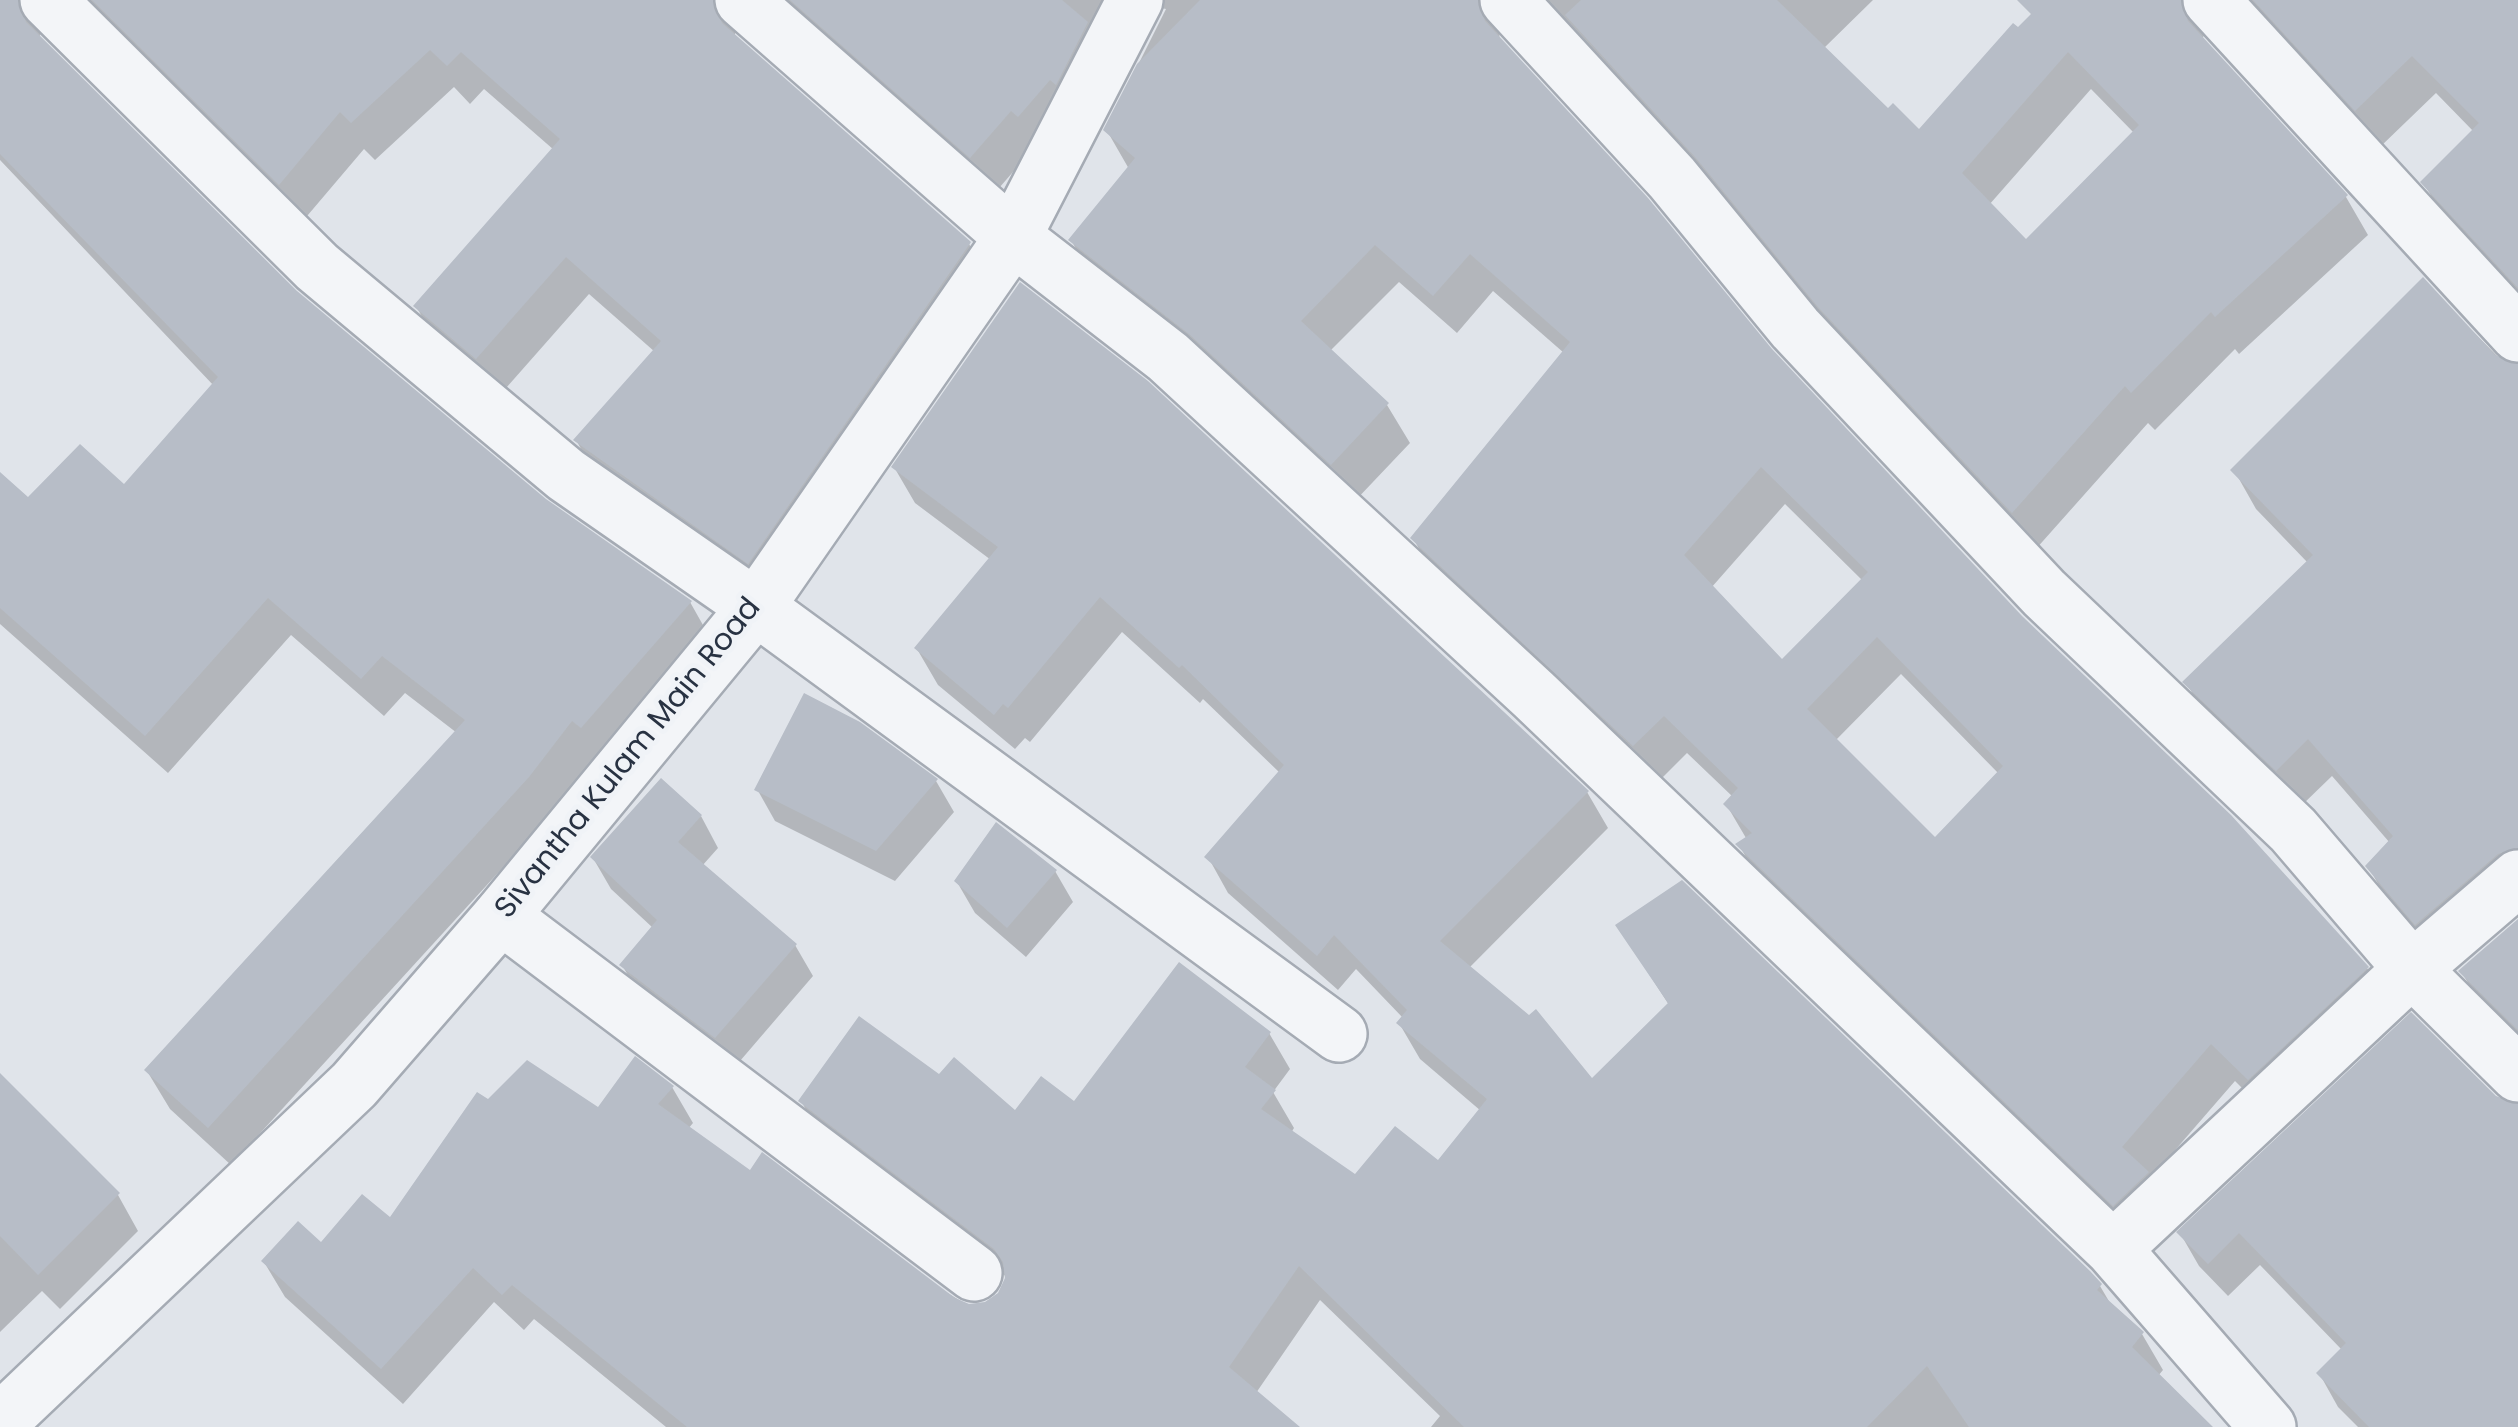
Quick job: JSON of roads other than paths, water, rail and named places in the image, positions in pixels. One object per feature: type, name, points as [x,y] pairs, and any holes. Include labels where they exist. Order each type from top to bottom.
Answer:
[{"type":"street","points":[[48,0],[317,267],[566,475],[756,607],[1339,1034]]},
{"type":"street","points":[[743,0],[1013,238],[1168,357],[1329,504],[1935,1074],[2113,1250],[2268,1427]]},
{"type":"street","name":"Sivantha Kulam Main Road","points":[[0,1422],[354,1084],[501,916],[756,607],[1013,238],[1135,0]]},
{"type":"street","points":[[1508,0],[1672,178],[1808,342],[2044,593],[2293,830],[2412,969],[2518,1074]]},
{"type":"street","points":[[2210,0],[2518,334]]},
{"type":"street","points":[[2113,1250],[2412,969],[2518,878]]},
{"type":"street","points":[[501,916],[974,1273]]}]
